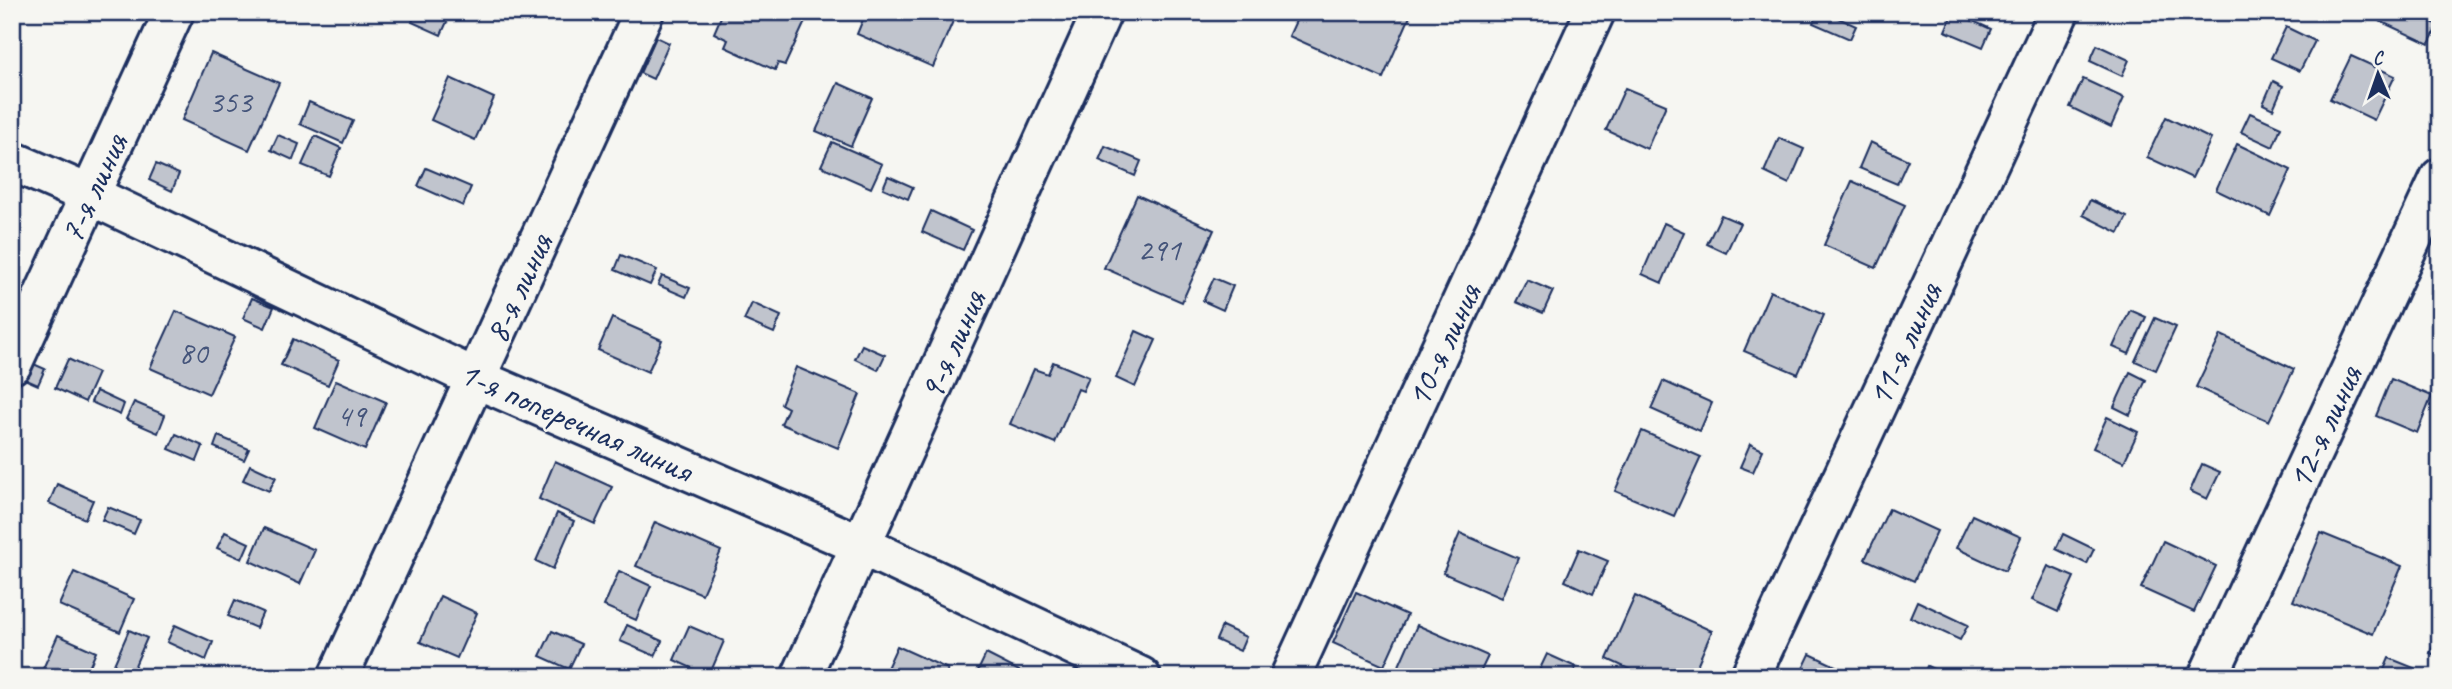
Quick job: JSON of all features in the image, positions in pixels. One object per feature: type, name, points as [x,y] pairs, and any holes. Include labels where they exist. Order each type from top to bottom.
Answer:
[{"type":"street","name":"7-я линия","points":[[12,364],[174,12]]},
{"type":"street","name":"8-я линия","points":[[338,677],[644,12]]},
{"type":"street","name":"9-я линия","points":[[802,677],[1102,12]]},
{"type":"street","name":"10-я линия","points":[[1290,677],[1595,12]]},
{"type":"street","name":"11-я линия","points":[[1750,677],[2059,12]]},
{"type":"street","name":"1-я поперечная линия","points":[[12,162],[90,195],[477,379],[862,545],[1141,677]]},
{"type":"street","name":"12-я линия","points":[[2208,677],[2440,178]]},
{"type":"building","points":[[416,12],[451,13],[441,35],[412,22]]},
{"type":"building","points":[[723,12],[809,13],[785,65],[778,63],[775,70],[725,47],[728,40],[714,33]]},
{"type":"building","points":[[866,12],[957,12],[933,67],[857,34]]},
{"type":"building","points":[[1300,12],[1412,12],[1383,78],[1289,36]]},
{"type":"building","points":[[1817,12],[1825,12],[1856,26],[1850,39],[1813,23]]},
{"type":"building","points":[[1953,12],[1991,29],[1983,47],[1945,31]]},
{"type":"building","points":[[2374,12],[2411,12],[2438,25],[2429,44],[2371,17]]},
{"type":"building","points":[[2286,27],[2315,41],[2300,71],[2271,58]]},
{"type":"building","points":[[656,37],[669,43],[653,79],[640,73]]},
{"type":"building","points":[[2097,45],[2129,60],[2122,76],[2090,61]]},
{"type":"building","points":[[211,53],[279,83],[249,150],[182,120]]},
{"type":"building","points":[[2351,56],[2395,76],[2374,120],[2330,99]]},
{"type":"building","points":[[450,78],[494,98],[475,140],[431,120]]},
{"type":"building","points":[[2083,79],[2124,98],[2111,127],[2070,107]]},
{"type":"building","points":[[2273,81],[2283,86],[2273,109],[2263,104]]},
{"type":"building","points":[[838,83],[872,98],[851,146],[816,131]]},
{"type":"building","points":[[1625,88],[1666,105],[1647,149],[1606,130]]},
{"type":"building","points":[[309,102],[353,121],[343,143],[300,124]]},
{"type":"building","points":[[2250,113],[2281,127],[2273,147],[2241,132]]},
{"type":"building","points":[[2166,117],[2211,139],[2192,178],[2147,157]]},
{"type":"building","points":[[278,135],[299,144],[293,160],[271,150]]},
{"type":"building","points":[[315,136],[341,148],[329,176],[302,165]]},
{"type":"building","points":[[1779,138],[1804,149],[1789,184],[1764,172]]},
{"type":"building","points":[[832,142],[882,164],[871,188],[821,166]]},
{"type":"building","points":[[1870,142],[1908,160],[1897,184],[1859,168]]},
{"type":"building","points":[[2237,144],[2291,170],[2270,216],[2216,190]]},
{"type":"building","points":[[1105,146],[1141,161],[1135,176],[1099,160]]},
{"type":"building","points":[[156,164],[179,174],[172,191],[149,180]]},
{"type":"building","points":[[426,168],[471,187],[463,206],[418,186]]},
{"type":"building","points":[[888,176],[913,187],[908,199],[883,188]]},
{"type":"building","points":[[1852,181],[1905,205],[1876,268],[1824,245]]},
{"type":"building","points":[[1137,195],[1214,230],[1182,302],[1104,268]]},
{"type":"building","points":[[2090,200],[2127,217],[2119,233],[2083,215]]},
{"type":"building","points":[[931,211],[972,230],[963,250],[922,232]]},
{"type":"building","points":[[1721,215],[1740,223],[1726,253],[1707,244]]},
{"type":"building","points":[[1664,223],[1684,232],[1662,283],[1642,274]]},
{"type":"building","points":[[621,255],[657,270],[650,285],[615,270]]},
{"type":"building","points":[[662,276],[690,288],[686,297],[658,285]]},
{"type":"building","points":[[1214,278],[1233,286],[1223,310],[1203,301]]},
{"type":"building","points":[[1527,280],[1553,291],[1543,313],[1516,302]]},
{"type":"building","points":[[1770,291],[1824,315],[1798,374],[1744,351]]},
{"type":"building","points":[[252,298],[274,307],[265,328],[243,318]]},
{"type":"building","points":[[752,303],[781,316],[774,333],[744,320]]},
{"type":"building","points":[[2130,310],[2146,317],[2129,354],[2113,347]]},
{"type":"building","points":[[176,311],[235,337],[209,394],[150,368]]},
{"type":"building","points":[[612,318],[662,340],[648,372],[598,350]]},
{"type":"building","points":[[2155,318],[2176,327],[2156,370],[2135,361]]},
{"type":"building","points":[[1136,331],[1156,340],[1135,387],[1116,378]]},
{"type":"building","points":[[2221,335],[2294,369],[2269,421],[2196,387]]},
{"type":"building","points":[[293,339],[339,360],[328,385],[281,365]]},
{"type":"building","points":[[862,345],[885,355],[878,370],[855,359]]},
{"type":"building","points":[[68,359],[98,373],[85,402],[55,388]]},
{"type":"building","points":[[29,362],[45,369],[38,385],[22,378]]},
{"type":"building","points":[[1053,362],[1089,377],[1083,391],[1078,389],[1055,443],[1010,424],[1034,369],[1048,374]]},
{"type":"building","points":[[796,367],[860,394],[838,448],[781,424],[788,408],[781,404]]},
{"type":"building","points":[[2130,372],[2146,380],[2130,415],[2114,407]]},
{"type":"building","points":[[2391,379],[2432,396],[2417,433],[2376,416]]},
{"type":"building","points":[[336,380],[386,402],[365,450],[315,428]]},
{"type":"building","points":[[1663,381],[1712,403],[1700,431],[1651,409]]},
{"type":"building","points":[[96,391],[124,404],[120,415],[91,402]]},
{"type":"building","points":[[134,402],[165,415],[158,433],[126,419]]},
{"type":"building","points":[[2107,417],[2138,432],[2124,462],[2093,448]]},
{"type":"building","points":[[1642,431],[1701,457],[1674,516],[1615,491]]},
{"type":"building","points":[[176,434],[203,446],[197,461],[169,449]]},
{"type":"building","points":[[218,436],[249,449],[244,460],[214,447]]},
{"type":"building","points":[[1750,444],[1763,450],[1753,472],[1740,467]]},
{"type":"building","points":[[555,461],[612,487],[595,524],[539,499]]},
{"type":"building","points":[[2202,464],[2220,472],[2207,499],[2190,491]]},
{"type":"building","points":[[250,465],[276,477],[269,491],[243,480]]},
{"type":"building","points":[[57,484],[93,500],[85,519],[49,503]]},
{"type":"building","points":[[108,507],[140,520],[134,534],[102,520]]},
{"type":"building","points":[[1889,509],[1937,531],[1914,581],[1865,559]]},
{"type":"building","points":[[557,513],[574,521],[553,569],[536,561]]},
{"type":"building","points":[[1972,515],[2021,537],[2005,571],[1956,548]]},
{"type":"building","points":[[655,522],[721,551],[702,594],[636,566]]},
{"type":"building","points":[[264,528],[315,550],[300,584],[250,561]]},
{"type":"building","points":[[225,532],[249,543],[242,559],[217,548]]},
{"type":"building","points":[[1460,533],[1518,558],[1501,598],[1443,573]]},
{"type":"building","points":[[2321,533],[2402,566],[2373,634],[2293,601]]},
{"type":"building","points":[[2063,534],[2094,549],[2087,564],[2056,549]]},
{"type":"building","points":[[2163,541],[2216,566],[2194,612],[2141,588]]},
{"type":"building","points":[[1579,549],[1608,561],[1593,594],[1565,581]]},
{"type":"building","points":[[2048,566],[2074,577],[2058,612],[2032,600]]},
{"type":"building","points":[[619,571],[651,586],[636,620],[604,606]]},
{"type":"building","points":[[74,572],[134,599],[120,632],[59,605]]},
{"type":"building","points":[[1356,592],[1407,615],[1384,666],[1333,643]]},
{"type":"building","points":[[440,596],[477,613],[457,658],[420,642]]},
{"type":"building","points":[[1635,596],[1712,631],[1692,677],[1646,677],[1607,659]]},
{"type":"building","points":[[235,600],[263,612],[256,628],[228,616]]},
{"type":"building","points":[[1917,601],[1968,625],[1960,640],[1910,617]]},
{"type":"building","points":[[175,625],[213,642],[206,660],[167,642]]},
{"type":"building","points":[[627,625],[662,641],[655,656],[620,641]]},
{"type":"building","points":[[1417,625],[1488,656],[1478,677],[1394,677]]},
{"type":"building","points":[[689,626],[724,641],[709,676],[674,660]]},
{"type":"building","points":[[1222,626],[1246,637],[1240,651],[1216,640]]},
{"type":"building","points":[[2440,629],[2440,656],[2430,653]]},
{"type":"building","points":[[129,630],[147,638],[130,677],[112,669]]},
{"type":"building","points":[[552,631],[581,644],[569,669],[540,656]]},
{"type":"building","points":[[58,635],[96,652],[85,677],[48,677],[41,673]]},
{"type":"building","points":[[897,646],[948,669],[945,677],[883,677]]},
{"type":"building","points":[[986,654],[1031,677],[975,677]]},
{"type":"building","points":[[1547,654],[1576,667],[1572,677],[1536,677]]},
{"type":"building","points":[[1810,654],[1859,677],[1799,677]]},
{"type":"building","points":[[2389,658],[2414,668],[2410,677],[2381,677]]},
{"type":"building","points":[[1927,666],[1951,677],[1922,677]]}]
